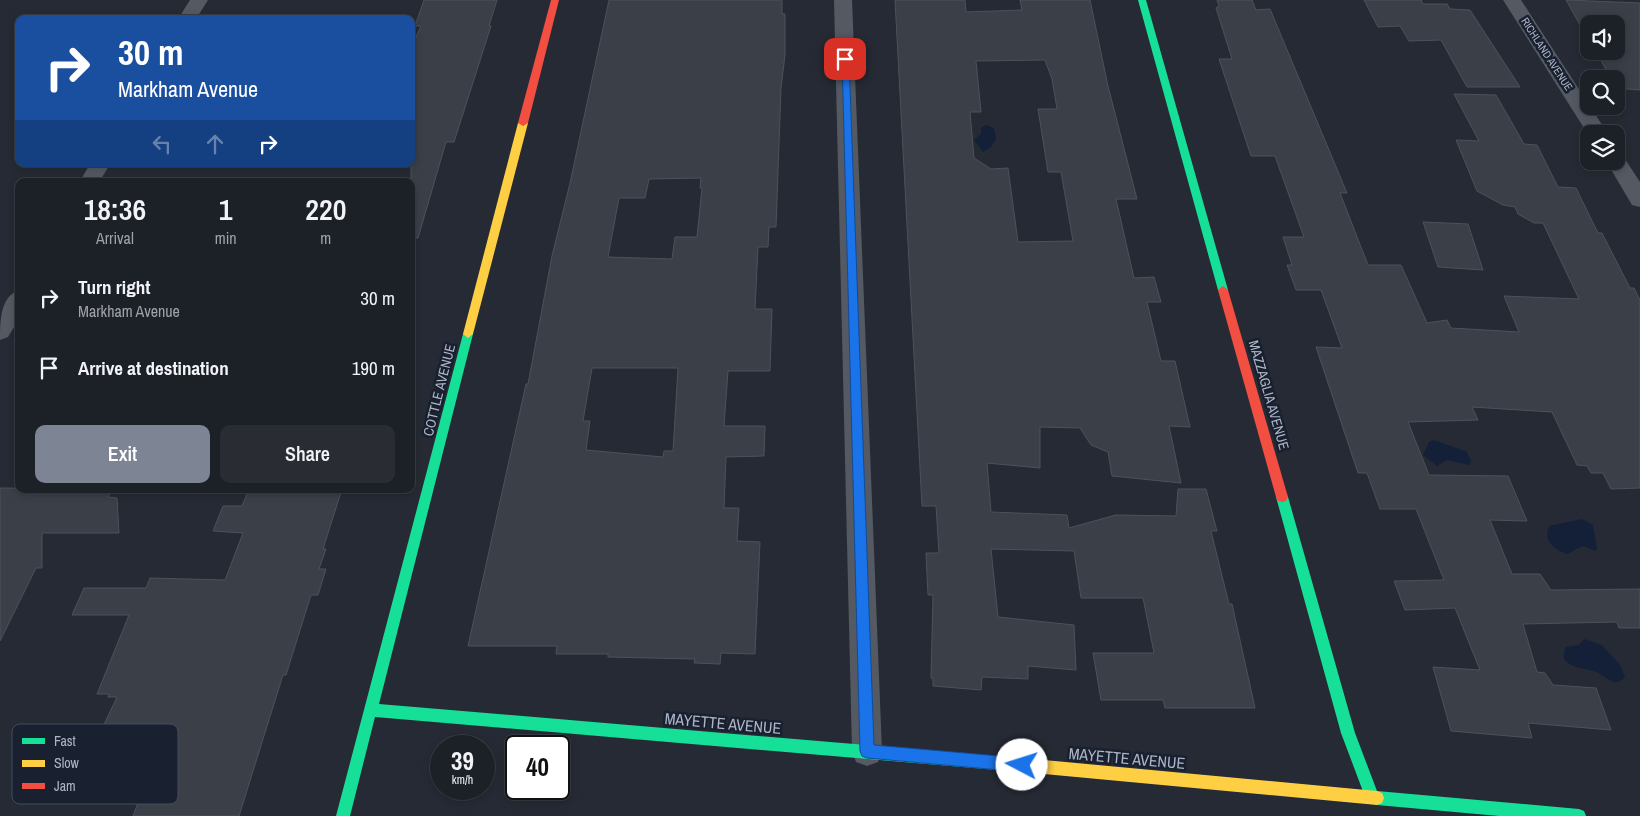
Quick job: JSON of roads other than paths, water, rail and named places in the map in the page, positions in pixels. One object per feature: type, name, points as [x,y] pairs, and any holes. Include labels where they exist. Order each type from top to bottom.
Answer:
[{"type":"street","points":[[189,15],[198,0]]},
{"type":"street","name":"COTTLE AVENUE","points":[[343,816],[555,0]]},
{"type":"street","points":[[843,0],[867,751]]},
{"type":"street","name":"MAZZAGLIA AVENUE","points":[[1142,0],[1348,733],[1372,797]]},
{"type":"street","name":"RICHLAND AVENUE","points":[[1512,0],[1592,125]]},
{"type":"street","points":[[92,178],[98,167]]},
{"type":"street","points":[[1622,170],[1640,199]]},
{"type":"street","points":[[0,330],[15,306]]},
{"type":"street","name":"MAYETTE AVENUE","points":[[372,710],[867,751],[1579,816]]},
{"type":"water","points":[[986,125],[994,128],[996,139],[991,147],[983,152],[974,140],[981,134],[981,128]]},
{"type":"water","points":[[1434,440],[1467,452],[1471,461],[1469,465],[1447,460],[1437,466],[1423,455],[1429,442]]},
{"type":"water","points":[[1582,519],[1593,525],[1597,549],[1595,551],[1583,546],[1567,554],[1551,544],[1547,536],[1549,526]]},
{"type":"water","points":[[1584,639],[1602,645],[1620,665],[1625,677],[1621,681],[1613,682],[1598,673],[1571,665],[1564,659],[1566,647],[1579,645]]}]
